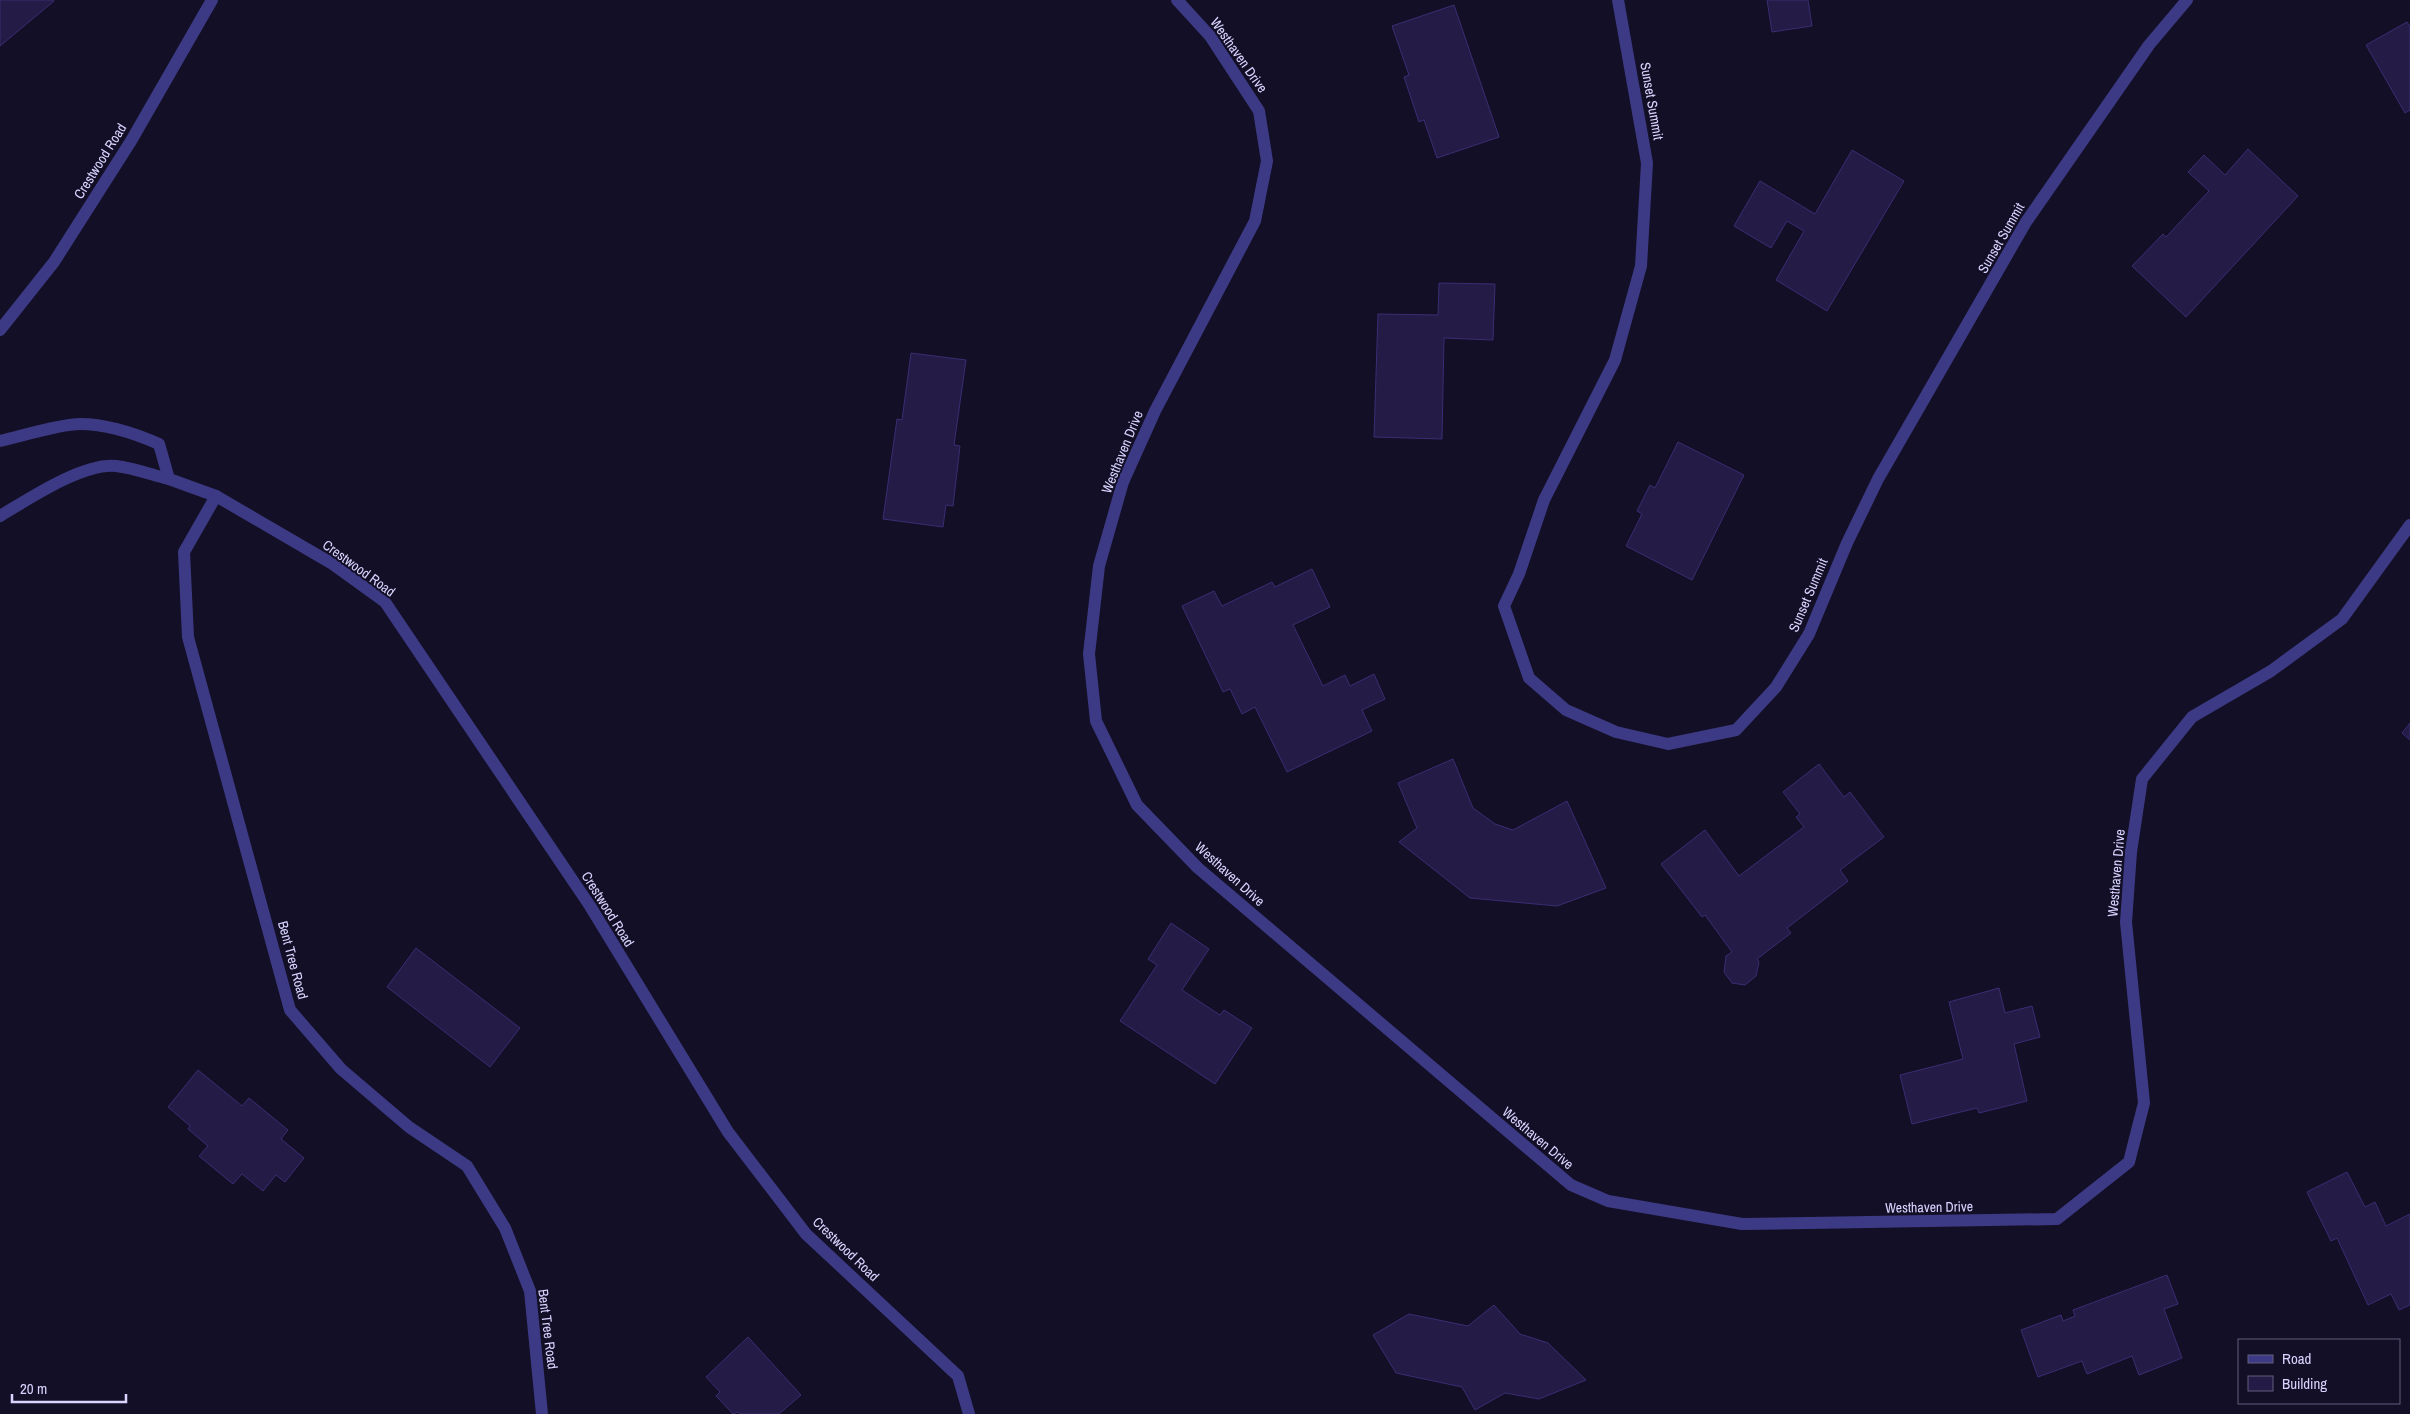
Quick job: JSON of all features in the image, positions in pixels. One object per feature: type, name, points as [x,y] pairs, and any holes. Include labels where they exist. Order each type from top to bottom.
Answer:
[{"type":"street","name":"Crestwood Road","points":[[0,330],[54,262],[130,141],[212,0]]},
{"type":"street","name":"Westhaven Drive","points":[[1177,0],[1210,36],[1259,111],[1267,161],[1255,221],[1155,411],[1123,482],[1099,566],[1089,654],[1096,721],[1137,805],[1198,868],[1571,1185],[1608,1201],[1742,1224],[2057,1219],[2129,1162],[2144,1103],[2126,922],[2131,852],[2142,779],[2192,717],[2271,671],[2342,619],[2410,525]]},
{"type":"street","name":"Sunset Summit","points":[[1618,0],[1647,163],[1641,266],[1615,360],[1544,500],[1519,574],[1504,606],[1529,678],[1566,710],[1616,732],[1668,744],[1736,730],[1776,686],[1809,634],[1847,543],[1878,479],[2026,222],[2149,45],[2187,0]]},
{"type":"street","points":[[0,441],[79,424],[112,428],[159,444],[169,479]]},
{"type":"street","name":"Crestwood Road","points":[[0,516],[55,484],[86,471],[115,466],[169,479],[216,496],[331,563],[385,602],[590,906],[728,1132],[806,1234],[958,1376],[969,1414]]},
{"type":"street","name":"Bent Tree Road","points":[[216,496],[184,552],[188,637],[290,1010],[341,1069],[409,1127],[467,1166],[505,1228],[530,1292],[542,1414]]},
{"type":"building","points":[[0,0],[53,0],[54,1],[0,46]]},
{"type":"building","points":[[1767,0],[1808,0],[1812,26],[1772,32]]},
{"type":"building","points":[[1454,5],[1499,137],[1437,158],[1424,120],[1419,122],[1404,77],[1409,75],[1392,26]]},
{"type":"building","points":[[2407,22],[2410,27],[2410,110],[2405,113],[2366,45]]},
{"type":"building","points":[[2248,149],[2298,196],[2186,317],[2132,266],[2163,234],[2166,237],[2209,191],[2188,172],[2204,155],[2225,175]]},
{"type":"building","points":[[1852,150],[1904,181],[1827,311],[1776,280],[1804,231],[1787,221],[1771,248],[1734,226],[1760,181],[1815,214]]},
{"type":"building","points":[[1439,283],[1495,284],[1493,340],[1444,338],[1442,439],[1374,437],[1378,314],[1438,315]]},
{"type":"building","points":[[911,353],[966,360],[954,445],[960,446],[953,506],[946,505],[943,527],[883,519],[897,419],[902,420]]},
{"type":"building","points":[[1678,442],[1744,475],[1692,580],[1626,546],[1642,514],[1637,511],[1650,485],[1655,488]]},
{"type":"building","points":[[1312,569],[1330,607],[1293,625],[1323,686],[1345,675],[1350,686],[1374,674],[1385,699],[1362,710],[1372,731],[1287,772],[1255,707],[1242,714],[1230,689],[1223,692],[1182,606],[1214,591],[1222,606],[1272,582],[1275,587]]},
{"type":"building","points":[[2410,723],[2410,740],[2402,733]]},
{"type":"building","points":[[1453,759],[1473,808],[1495,824],[1513,830],[1567,801],[1606,888],[1557,906],[1470,898],[1399,842],[1417,828],[1398,783]]},
{"type":"building","points":[[1819,764],[1844,797],[1850,792],[1884,837],[1840,870],[1848,881],[1787,928],[1791,933],[1757,959],[1759,962],[1756,976],[1745,985],[1732,983],[1724,972],[1726,956],[1732,952],[1705,915],[1702,917],[1661,864],[1705,830],[1739,876],[1804,827],[1796,817],[1800,814],[1783,792]]},
{"type":"building","points":[[1171,923],[1209,949],[1182,990],[1220,1015],[1224,1010],[1252,1028],[1215,1084],[1120,1021],[1157,965],[1148,959]]},
{"type":"building","points":[[416,948],[520,1028],[490,1067],[387,987]]},
{"type":"building","points":[[1999,988],[2005,1013],[2032,1006],[2040,1037],[2014,1044],[2027,1101],[1979,1113],[1977,1108],[1912,1124],[1900,1075],[1963,1059],[1949,1002]]},
{"type":"building","points":[[198,1070],[242,1106],[249,1098],[288,1130],[281,1139],[304,1158],[285,1182],[276,1175],[263,1191],[242,1174],[233,1184],[199,1156],[208,1146],[188,1129],[190,1126],[168,1107]]},
{"type":"building","points":[[2347,1172],[2365,1207],[2375,1202],[2386,1226],[2410,1214],[2410,1305],[2399,1310],[2391,1294],[2368,1305],[2337,1238],[2331,1241],[2307,1192]]},
{"type":"building","points":[[2167,1275],[2178,1304],[2164,1309],[2182,1358],[2139,1375],[2132,1356],[2087,1374],[2082,1361],[2038,1377],[2021,1330],[2061,1315],[2063,1321],[2075,1316],[2073,1310]]},
{"type":"building","points":[[1494,1305],[1520,1334],[1548,1343],[1586,1380],[1539,1399],[1505,1393],[1475,1410],[1462,1387],[1396,1373],[1373,1335],[1409,1314],[1468,1326]]},
{"type":"building","points":[[748,1337],[801,1395],[779,1414],[740,1414],[738,1412],[733,1414],[716,1396],[720,1392],[706,1377]]}]
